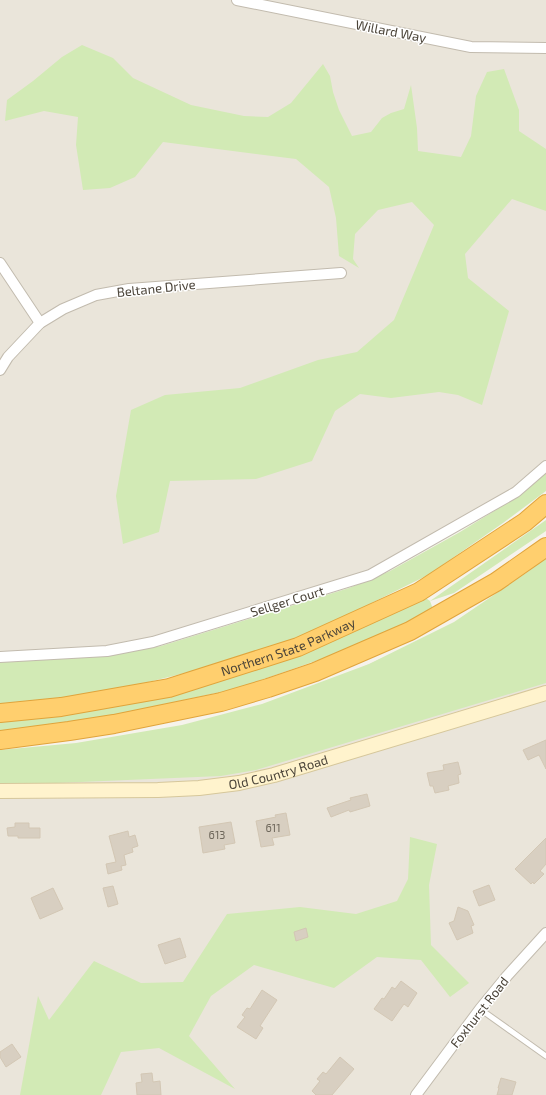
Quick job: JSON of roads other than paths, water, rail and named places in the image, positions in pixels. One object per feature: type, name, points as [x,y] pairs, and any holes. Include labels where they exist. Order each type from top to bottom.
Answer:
[{"type":"highway","name":"Northern State Parkway","points":[[0,713],[61,707],[169,688],[298,647],[419,592],[525,522],[546,504]]},
{"type":"highway","points":[[0,740],[69,732],[221,702],[308,674],[410,631],[496,582],[546,548]]},
{"type":"main road","name":"Old Country Road","points":[[0,791],[158,790],[199,788],[239,783],[274,775],[546,693]]},
{"type":"street","name":"Willard Way","points":[[237,0],[471,46],[546,48]]},
{"type":"street","points":[[0,263],[40,323]]},
{"type":"street","name":"Beltane Drive","points":[[0,370],[8,357],[40,323],[63,309],[96,295],[129,289],[341,273]]},
{"type":"street","name":"Sellger Court","points":[[0,657],[107,651],[153,642],[370,575],[516,492],[546,466]]},
{"type":"street","name":"Foxhurst Road","points":[[416,1095],[506,976],[546,933]]},
{"type":"lane","points":[[480,1009],[546,1056]]}]
